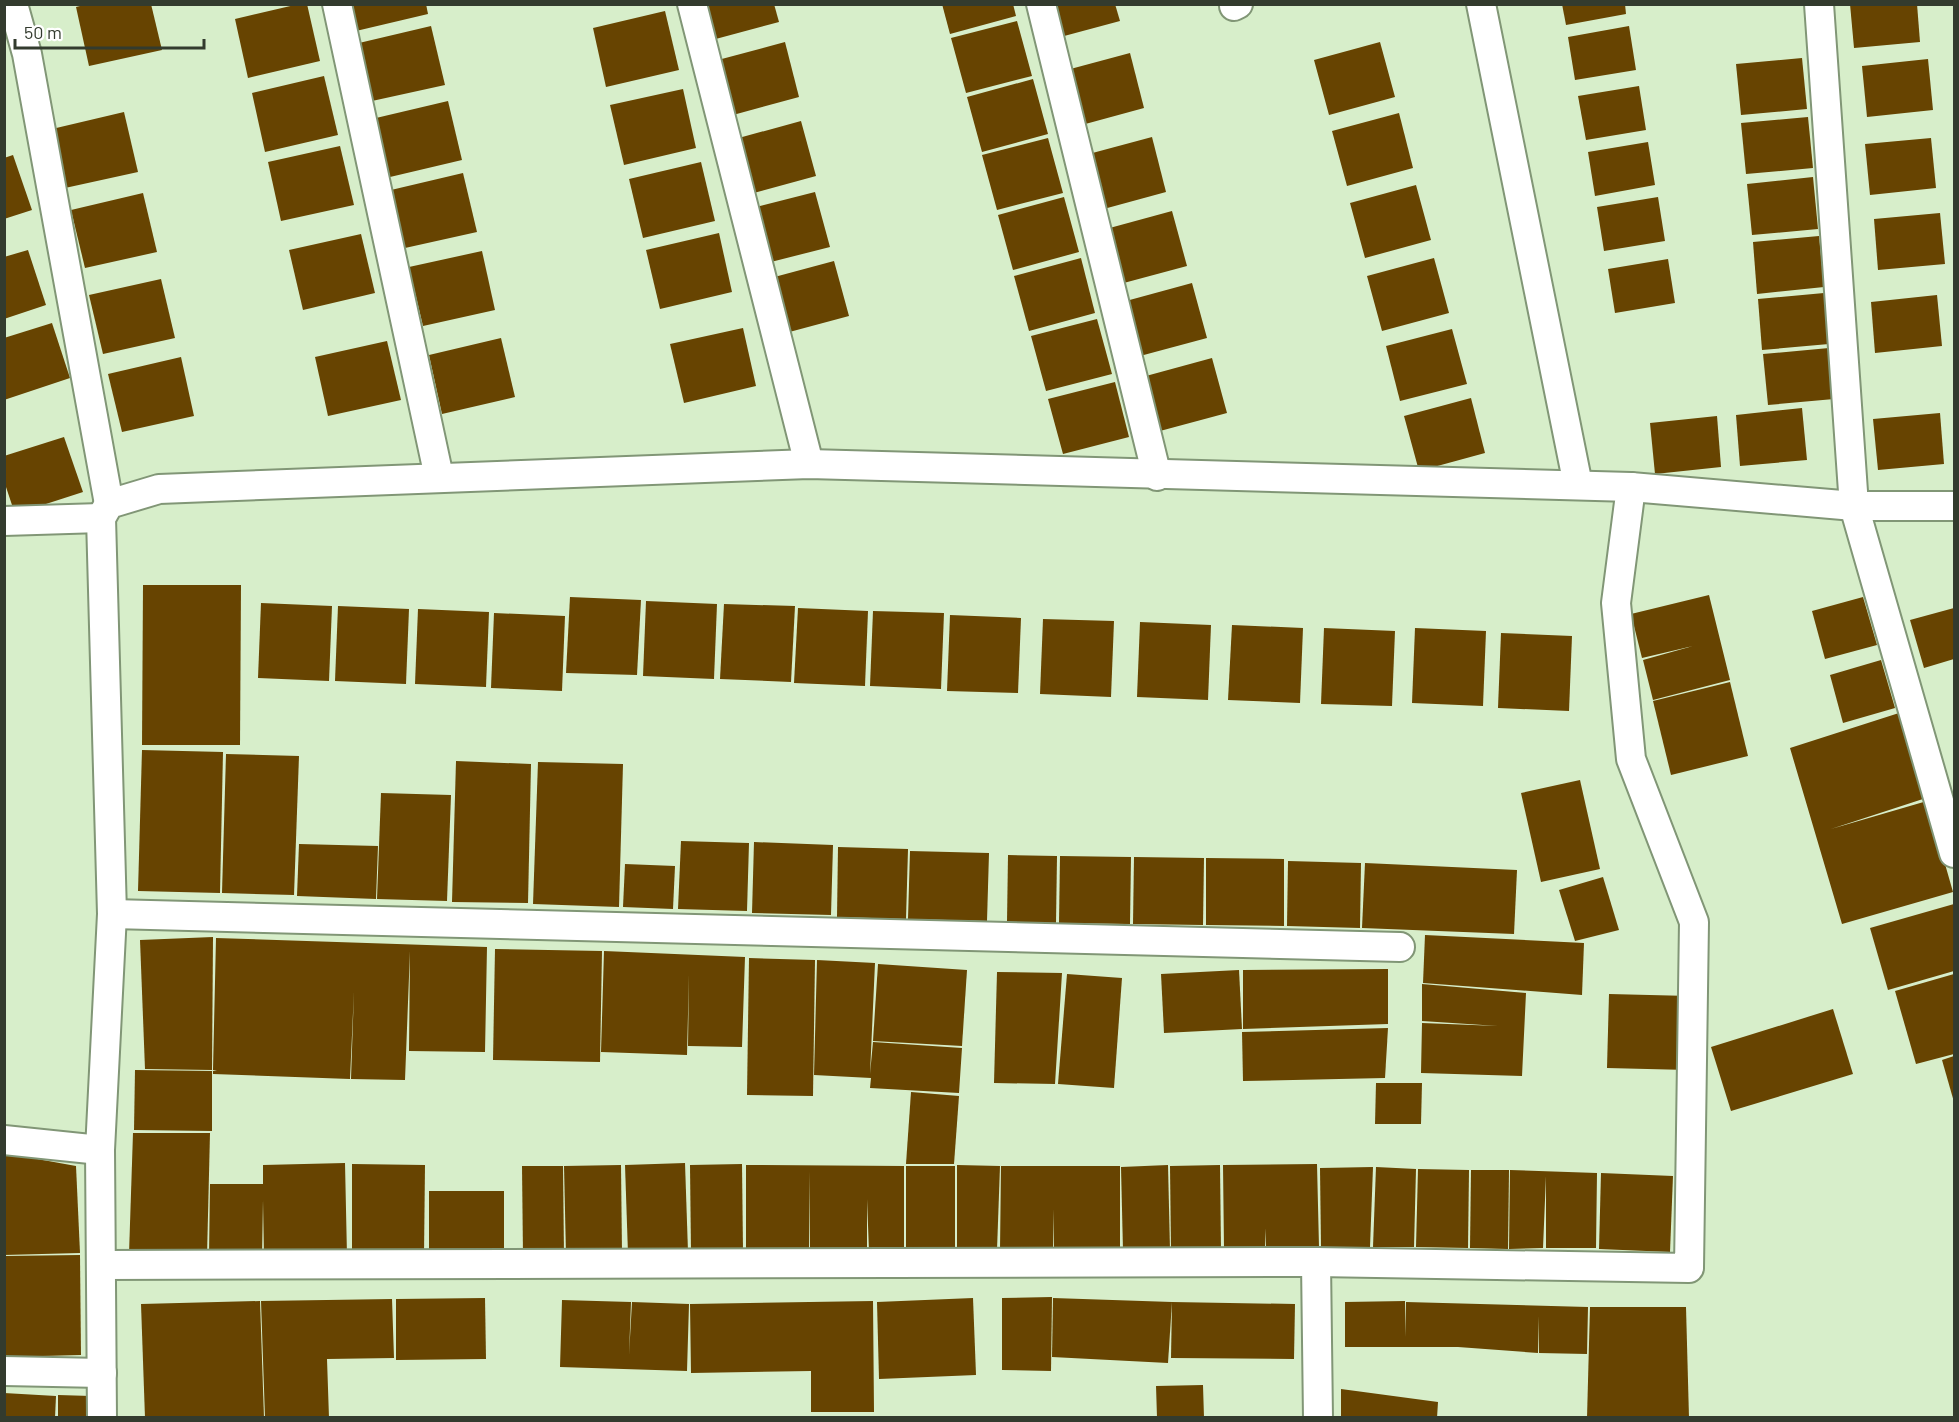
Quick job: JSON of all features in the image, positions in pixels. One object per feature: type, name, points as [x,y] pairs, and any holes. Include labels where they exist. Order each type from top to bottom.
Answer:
[{"type":"street","points":[[13,4],[27,54],[105,511],[112,914],[100,1150],[102,1418]]},
{"type":"street","points":[[337,4],[439,477]]},
{"type":"street","points":[[692,4],[809,464]]},
{"type":"street","points":[[1041,4],[1157,476]]},
{"type":"street","points":[[1480,4],[1578,485]]},
{"type":"street","points":[[1819,4],[1854,506],[1954,853]]},
{"type":"street","points":[[4,521],[105,511],[159,489],[809,464],[1157,476],[1578,485],[1631,487],[1854,506],[1954,506]]},
{"type":"street","points":[[102,1265],[1316,1262],[1689,1268],[1694,922],[1630,759],[1616,603],[1631,487]]},
{"type":"street","points":[[112,914],[1400,947]]},
{"type":"street","points":[[4,1140],[100,1150]]},
{"type":"street","points":[[1316,1262],[1318,1418]]},
{"type":"street","points":[[4,1371],[102,1372]]},
{"type":"building","points":[[88,4],[151,4],[162,50],[89,66],[76,7]]},
{"type":"building","points":[[307,4],[320,61],[248,78],[235,19]]},
{"type":"building","points":[[350,4],[426,4],[428,14],[356,31]]},
{"type":"building","points":[[703,4],[774,4],[779,22],[712,40]]},
{"type":"building","points":[[942,4],[1013,4],[1016,16],[950,34]]},
{"type":"building","points":[[1044,4],[1115,4],[1120,21],[1053,39]]},
{"type":"building","points":[[1562,4],[1625,4],[1626,14],[1566,25]]},
{"type":"building","points":[[1850,4],[1917,4],[1920,42],[1854,48]]},
{"type":"building","points":[[665,11],[679,70],[606,87],[593,28]]},
{"type":"building","points":[[1017,21],[1032,76],[966,93],[951,38]]},
{"type":"building","points":[[431,26],[445,85],[372,101],[359,43]]},
{"type":"building","points":[[1629,26],[1636,70],[1575,80],[1568,37]]},
{"type":"building","points":[[785,42],[799,97],[733,115],[718,60]]},
{"type":"building","points":[[1380,42],[1395,97],[1329,115],[1314,60]]},
{"type":"building","points":[[1130,53],[1144,108],[1078,126],[1063,71]]},
{"type":"building","points":[[1802,58],[1807,109],[1741,115],[1736,64]]},
{"type":"building","points":[[1928,59],[1933,110],[1867,117],[1862,66]]},
{"type":"building","points":[[324,76],[338,135],[265,152],[252,93]]},
{"type":"building","points":[[1033,79],[1048,134],[982,152],[967,97]]},
{"type":"building","points":[[1639,86],[1646,130],[1586,140],[1578,96]]},
{"type":"building","points":[[683,89],[696,148],[624,165],[610,105]]},
{"type":"building","points":[[448,101],[462,160],[390,177],[376,118]]},
{"type":"building","points":[[124,112],[138,172],[65,188],[52,129]]},
{"type":"building","points":[[1399,113],[1413,168],[1347,186],[1332,131]]},
{"type":"building","points":[[1808,117],[1813,168],[1746,174],[1741,123]]},
{"type":"building","points":[[801,121],[816,176],[750,194],[735,139]]},
{"type":"building","points":[[1152,137],[1166,192],[1100,210],[1085,155]]},
{"type":"building","points":[[1048,138],[1063,193],[997,210],[982,155]]},
{"type":"building","points":[[1931,138],[1936,188],[1870,195],[1865,144]]},
{"type":"building","points":[[1648,142],[1655,185],[1595,196],[1588,152]]},
{"type":"building","points":[[340,146],[354,205],[281,221],[268,162]]},
{"type":"building","points":[[13,155],[32,210],[4,219],[4,158]]},
{"type":"building","points":[[701,162],[715,221],[643,238],[629,179]]},
{"type":"building","points":[[463,173],[477,232],[405,248],[391,190]]},
{"type":"building","points":[[1813,177],[1818,229],[1752,235],[1747,184]]},
{"type":"building","points":[[1416,185],[1431,240],[1365,258],[1350,203]]},
{"type":"building","points":[[815,192],[830,247],[763,264],[748,209]]},
{"type":"building","points":[[143,193],[157,252],[85,268],[71,210]]},
{"type":"building","points":[[1064,197],[1079,252],[1013,270],[998,215]]},
{"type":"building","points":[[1658,197],[1665,241],[1604,251],[1597,207]]},
{"type":"building","points":[[1172,211],[1187,266],[1120,284],[1106,229]]},
{"type":"building","points":[[1940,213],[1945,264],[1878,270],[1874,219]]},
{"type":"building","points":[[719,233],[732,292],[660,309],[646,250]]},
{"type":"building","points":[[361,234],[375,293],[303,310],[289,250]]},
{"type":"building","points":[[1819,236],[1824,287],[1757,294],[1753,242]]},
{"type":"building","points":[[28,250],[46,305],[4,319],[4,257]]},
{"type":"building","points":[[482,251],[495,310],[423,326],[409,267]]},
{"type":"building","points":[[1081,258],[1095,313],[1029,331],[1014,276]]},
{"type":"building","points":[[1434,258],[1449,313],[1382,331],[1367,276]]},
{"type":"building","points":[[1668,259],[1675,303],[1615,313],[1608,269]]},
{"type":"building","points":[[834,261],[849,316],[782,334],[767,279]]},
{"type":"building","points":[[161,279],[175,338],[103,354],[89,295]]},
{"type":"building","points":[[1192,283],[1207,338],[1140,356],[1126,301]]},
{"type":"building","points":[[1824,293],[1829,344],[1762,350],[1758,299]]},
{"type":"building","points":[[1937,295],[1942,346],[1875,353],[1871,302]]},
{"type":"building","points":[[1097,319],[1112,374],[1046,391],[1031,336]]},
{"type":"building","points":[[52,323],[70,378],[4,400],[4,338]]},
{"type":"building","points":[[743,328],[756,386],[684,403],[670,344]]},
{"type":"building","points":[[1452,329],[1467,384],[1400,401],[1386,346]]},
{"type":"building","points":[[501,338],[515,397],[442,414],[429,355]]},
{"type":"building","points":[[387,341],[401,400],[328,416],[315,357]]},
{"type":"building","points":[[1829,348],[1834,399],[1768,405],[1763,354]]},
{"type":"building","points":[[181,357],[194,416],[122,432],[108,374]]},
{"type":"building","points":[[1212,358],[1227,413],[1160,431],[1146,376]]},
{"type":"building","points":[[1115,382],[1129,437],[1063,454],[1048,399]]},
{"type":"building","points":[[1471,398],[1485,453],[1419,471],[1404,416]]},
{"type":"building","points":[[1802,408],[1807,460],[1740,466],[1736,415]]},
{"type":"building","points":[[1940,413],[1944,464],[1878,470],[1873,419]]},
{"type":"building","points":[[1717,416],[1721,467],[1655,474],[1650,423]]},
{"type":"building","points":[[64,437],[83,492],[15,514],[4,481],[4,456]]},
{"type":"building","points":[[143,585],[241,585],[240,745],[142,745]]},
{"type":"building","points":[[1709,595],[1730,680],[1653,700],[1643,660],[1693,646],[1642,658],[1631,614]]},
{"type":"building","points":[[570,597],[641,600],[637,675],[566,673]]},
{"type":"building","points":[[1863,597],[1877,645],[1825,659],[1812,611]]},
{"type":"building","points":[[646,601],[717,604],[714,679],[643,676]]},
{"type":"building","points":[[261,603],[332,606],[329,681],[258,678]]},
{"type":"building","points":[[724,604],[795,606],[791,682],[720,679]]},
{"type":"building","points":[[338,606],[409,609],[406,684],[335,681]]},
{"type":"building","points":[[798,608],[868,611],[865,686],[794,683]]},
{"type":"building","points":[[1954,608],[1954,659],[1924,668],[1910,620]]},
{"type":"building","points":[[418,609],[489,612],[486,687],[415,684]]},
{"type":"building","points":[[873,611],[944,613],[941,689],[870,686]]},
{"type":"building","points":[[494,613],[565,616],[562,691],[491,688]]},
{"type":"building","points":[[950,615],[1021,618],[1018,693],[947,691]]},
{"type":"building","points":[[1043,619],[1114,621],[1111,697],[1040,694]]},
{"type":"building","points":[[1140,622],[1211,625],[1208,700],[1137,697]]},
{"type":"building","points":[[1232,625],[1303,628],[1300,703],[1228,700]]},
{"type":"building","points":[[1324,628],[1395,631],[1392,706],[1321,704]]},
{"type":"building","points":[[1415,628],[1486,631],[1483,706],[1412,703]]},
{"type":"building","points":[[1501,633],[1572,636],[1569,711],[1498,708]]},
{"type":"building","points":[[1881,660],[1895,708],[1843,723],[1830,675]]},
{"type":"building","points":[[1730,682],[1748,756],[1671,775],[1653,701]]},
{"type":"building","points":[[1899,713],[1926,798],[1831,829],[1927,801],[1953,892],[1842,924],[1790,748]]},
{"type":"building","points":[[142,750],[223,752],[220,893],[138,891]]},
{"type":"building","points":[[226,754],[299,756],[294,895],[222,893]]},
{"type":"building","points":[[456,761],[531,764],[528,903],[452,902]]},
{"type":"building","points":[[538,762],[623,764],[619,907],[533,904]]},
{"type":"building","points":[[1580,780],[1600,869],[1541,882],[1521,793]]},
{"type":"building","points":[[381,793],[451,795],[447,901],[377,899]]},
{"type":"building","points":[[681,841],[749,843],[747,911],[678,909]]},
{"type":"building","points":[[754,842],[833,845],[831,915],[752,913]]},
{"type":"building","points":[[299,844],[378,846],[376,899],[297,896]]},
{"type":"building","points":[[838,847],[908,849],[906,919],[837,917]]},
{"type":"building","points":[[910,851],[989,853],[987,921],[908,919]]},
{"type":"building","points":[[1008,855],[1057,856],[1056,923],[1007,922]]},
{"type":"building","points":[[1060,856],[1131,857],[1130,924],[1059,923]]},
{"type":"building","points":[[1134,857],[1204,858],[1203,925],[1133,924]]},
{"type":"building","points":[[1206,858],[1284,859],[1284,926],[1206,925]]},
{"type":"building","points":[[1288,861],[1361,863],[1360,928],[1287,926]]},
{"type":"building","points":[[1365,863],[1517,870],[1514,934],[1362,928]]},
{"type":"building","points":[[625,864],[675,866],[673,909],[623,907]]},
{"type":"building","points":[[1603,877],[1619,930],[1575,941],[1559,890]]},
{"type":"building","points":[[1954,904],[1954,971],[1888,990],[1870,928]]},
{"type":"building","points":[[1425,935],[1584,943],[1582,995],[1423,983]]},
{"type":"building","points":[[213,937],[212,1070],[145,1069],[140,940]]},
{"type":"building","points":[[216,938],[487,947],[485,1052],[409,1051],[410,951],[405,1080],[351,1079],[354,991],[350,1079],[213,1074],[213,1071],[217,1071],[213,1070]]},
{"type":"building","points":[[495,949],[602,951],[600,1062],[493,1060]]},
{"type":"building","points":[[604,951],[745,957],[742,1047],[688,1046],[689,974],[687,1055],[601,1052]]},
{"type":"building","points":[[749,958],[815,960],[813,1096],[747,1095]]},
{"type":"building","points":[[817,960],[875,963],[870,1074],[873,1042],[962,1048],[959,1093],[870,1088],[871,1078],[814,1075]]},
{"type":"building","points":[[878,964],[967,970],[962,1046],[873,1041]]},
{"type":"building","points":[[1388,969],[1388,1024],[1243,1029],[1243,970]]},
{"type":"building","points":[[1239,970],[1242,1029],[1164,1033],[1161,974]]},
{"type":"building","points":[[997,972],[1062,973],[1055,1084],[994,1083]]},
{"type":"building","points":[[1067,974],[1122,978],[1114,1088],[1058,1084]]},
{"type":"building","points":[[1954,974],[1954,1054],[1916,1064],[1895,991]]},
{"type":"building","points":[[1422,984],[1526,993],[1522,1076],[1421,1073],[1422,1023],[1498,1026],[1422,1021]]},
{"type":"building","points":[[1609,994],[1690,996],[1688,1070],[1607,1068]]},
{"type":"building","points":[[1833,1009],[1853,1074],[1731,1111],[1711,1047]]},
{"type":"building","points":[[1388,1028],[1385,1078],[1243,1081],[1242,1032]]},
{"type":"building","points":[[1954,1056],[1954,1102],[1942,1060]]},
{"type":"building","points":[[135,1070],[212,1071],[212,1131],[134,1130]]},
{"type":"building","points":[[1376,1083],[1422,1083],[1421,1124],[1375,1124]]},
{"type":"building","points":[[911,1092],[959,1096],[954,1164],[906,1164]]},
{"type":"building","points":[[133,1133],[210,1133],[207,1256],[129,1254]]},
{"type":"building","points":[[4,1153],[76,1166],[80,1253],[4,1255]]},
{"type":"building","points":[[345,1163],[347,1256],[264,1257],[263,1200],[262,1257],[209,1256],[210,1184],[263,1184],[263,1165]]},
{"type":"building","points":[[685,1163],[688,1252],[628,1254],[625,1165]]},
{"type":"building","points":[[352,1164],[425,1165],[424,1255],[352,1255]]},
{"type":"building","points":[[742,1164],[743,1251],[691,1253],[690,1165]]},
{"type":"building","points":[[1317,1164],[1319,1247],[1266,1248],[1265,1228],[1265,1248],[1224,1249],[1223,1165]]},
{"type":"building","points":[[621,1165],[622,1254],[566,1255],[564,1166]]},
{"type":"building","points":[[746,1165],[904,1166],[904,1250],[869,1251],[867,1199],[867,1251],[810,1251],[809,1171],[809,1251],[746,1251]]},
{"type":"building","points":[[957,1165],[1000,1166],[997,1250],[957,1250]]},
{"type":"building","points":[[1168,1165],[1170,1250],[1123,1251],[1121,1167]]},
{"type":"building","points":[[1220,1165],[1221,1250],[1171,1250],[1170,1166]]},
{"type":"building","points":[[522,1166],[563,1166],[564,1256],[523,1256]]},
{"type":"building","points":[[906,1166],[955,1166],[955,1250],[906,1250]]},
{"type":"building","points":[[1001,1166],[1120,1166],[1120,1251],[1054,1251],[1054,1209],[1053,1251],[1000,1250]]},
{"type":"building","points":[[1373,1167],[1370,1247],[1321,1247],[1320,1168]]},
{"type":"building","points":[[1376,1167],[1416,1169],[1414,1247],[1373,1247]]},
{"type":"building","points":[[1418,1169],[1469,1170],[1468,1248],[1416,1247]]},
{"type":"building","points":[[1471,1170],[1509,1170],[1508,1249],[1470,1248]]},
{"type":"building","points":[[1510,1170],[1597,1173],[1596,1248],[1546,1248],[1546,1176],[1543,1248],[1509,1249]]},
{"type":"building","points":[[1601,1173],[1673,1176],[1670,1252],[1599,1249]]},
{"type":"building","points":[[429,1191],[504,1191],[504,1256],[429,1256]]},
{"type":"building","points":[[80,1255],[81,1355],[4,1357],[4,1256]]},
{"type":"building","points":[[1052,1297],[1051,1371],[1002,1370],[1002,1298]]},
{"type":"building","points":[[485,1298],[486,1359],[396,1360],[396,1299]]},
{"type":"building","points":[[973,1298],[976,1375],[879,1379],[877,1302]]},
{"type":"building","points":[[1053,1298],[1172,1302],[1168,1363],[1052,1357]]},
{"type":"building","points":[[392,1299],[394,1358],[327,1359],[329,1418],[265,1418],[261,1301]]},
{"type":"building","points":[[562,1300],[631,1302],[629,1355],[632,1302],[689,1304],[687,1371],[560,1367]]},
{"type":"building","points":[[260,1301],[264,1418],[145,1418],[141,1304]]},
{"type":"building","points":[[873,1301],[874,1412],[811,1412],[811,1371],[691,1373],[690,1304]]},
{"type":"building","points":[[1405,1301],[1405,1337],[1406,1302],[1588,1307],[1587,1354],[1539,1353],[1539,1316],[1538,1353],[1458,1347],[1345,1347],[1345,1302]]},
{"type":"building","points":[[1172,1302],[1295,1304],[1294,1359],[1171,1358]]},
{"type":"building","points":[[1590,1307],[1686,1307],[1689,1418],[1587,1418]]},
{"type":"building","points":[[1203,1385],[1204,1418],[1157,1418],[1156,1386]]},
{"type":"building","points":[[1341,1389],[1438,1402],[1437,1418],[1341,1418]]},
{"type":"building","points":[[4,1393],[56,1396],[55,1418],[4,1418]]},
{"type":"building","points":[[58,1395],[91,1396],[90,1418],[58,1418]]}]
